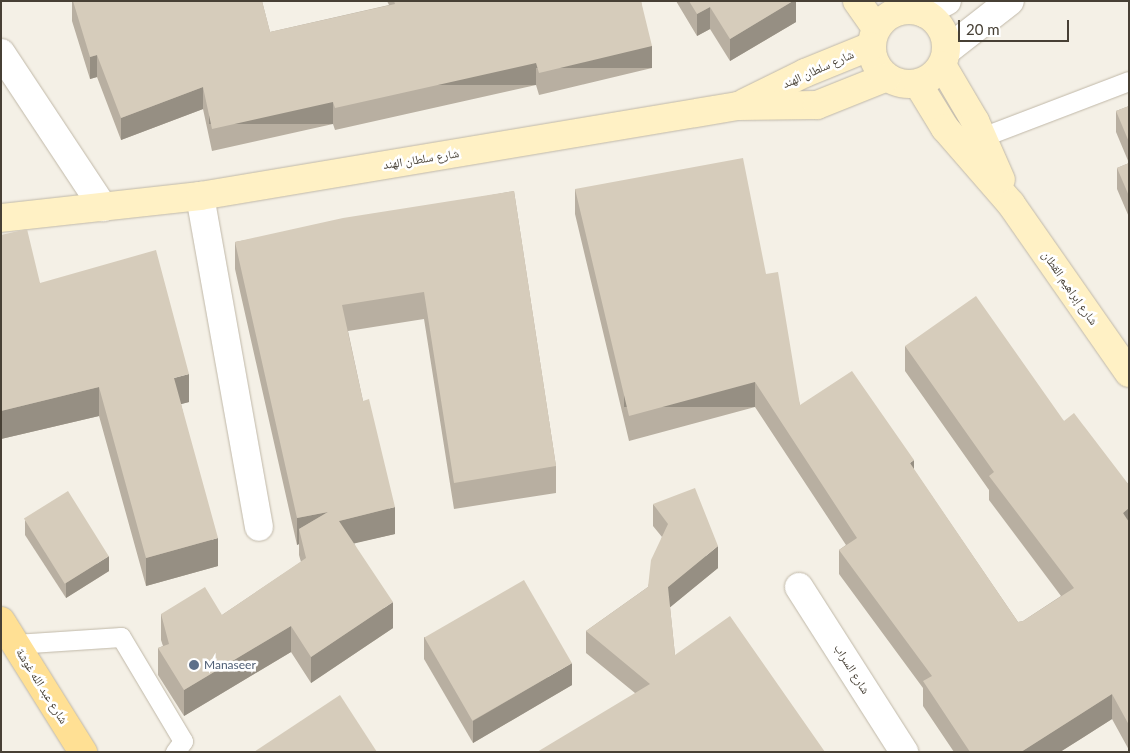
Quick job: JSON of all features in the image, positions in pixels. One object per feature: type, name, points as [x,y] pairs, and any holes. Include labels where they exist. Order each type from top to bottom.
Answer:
[{"type":"main road","name":"شارع عبد الله غوشة","points":[[1,621],[83,752]]},
{"type":"street","points":[[857,1],[874,37],[875,64],[887,78],[902,84],[918,84],[932,77],[944,58],[1010,1]]},
{"type":"street","points":[[874,37],[889,16],[919,6],[937,22],[945,36],[944,58]]},
{"type":"street","name":"شارع سلطان الهند","points":[[738,106],[874,37]]},
{"type":"street","points":[[1,53],[103,207]]},
{"type":"street","name":"شارع إبراهيم القطان","points":[[944,58],[982,137],[1011,204]]},
{"type":"street","name":"شارع سلطان الهند","points":[[1,218],[200,196],[738,106],[818,105],[887,78]]},
{"type":"street","name":"شارع إبراهيم القطان","points":[[918,84],[945,128],[1011,204],[1129,373]]},
{"type":"street","points":[[200,196],[259,527]]},
{"type":"street","name":"شارع السراب","points":[[799,587],[904,752]]},
{"type":"lane","points":[[982,137],[1129,81]]},
{"type":"lane","points":[[16,644],[121,637],[182,741],[175,752]]},
{"type":"building","points":[[73,1],[262,1],[270,32],[395,4],[394,1],[641,1],[652,46],[539,73],[536,63],[335,108],[333,102],[212,129],[203,87],[121,118],[97,55],[90,57]]},
{"type":"building","points":[[689,1],[793,1],[730,39],[710,7],[697,14]]},
{"type":"building","points":[[1129,106],[1129,142],[1116,111]]},
{"type":"building","points":[[743,158],[766,274],[778,272],[800,405],[852,371],[914,460],[910,463],[1018,622],[1023,621],[1074,588],[989,476],[994,472],[905,346],[976,296],[1064,421],[1074,413],[1129,485],[1129,508],[1123,513],[1129,522],[1129,725],[1112,694],[1021,752],[970,752],[923,681],[932,676],[839,550],[857,538],[755,382],[629,416],[575,189]]},
{"type":"building","points":[[1129,163],[1129,196],[1117,168]]},
{"type":"building","points":[[514,191],[556,466],[454,483],[424,292],[342,305],[363,401],[369,399],[395,507],[339,521],[393,602],[311,657],[291,626],[184,690],[158,648],[169,644],[161,614],[205,587],[222,615],[306,558],[299,529],[328,512],[297,518],[235,242],[343,218]]},
{"type":"building","points":[[27,229],[40,283],[156,250],[189,374],[174,378],[218,538],[146,558],[99,387],[1,411],[1,235]]},
{"type":"building","points":[[695,488],[718,546],[668,587],[675,655],[730,616],[825,752],[537,752],[650,684],[586,631],[648,587],[651,560],[668,524],[653,504]]},
{"type":"building","points":[[68,491],[109,556],[65,584],[24,519]]},
{"type":"building","points":[[524,580],[572,663],[472,721],[424,638]]},
{"type":"building","points":[[340,695],[377,752],[254,752]]},
{"type":"place","name":"Manaseer","points":[[194,665]]}]
